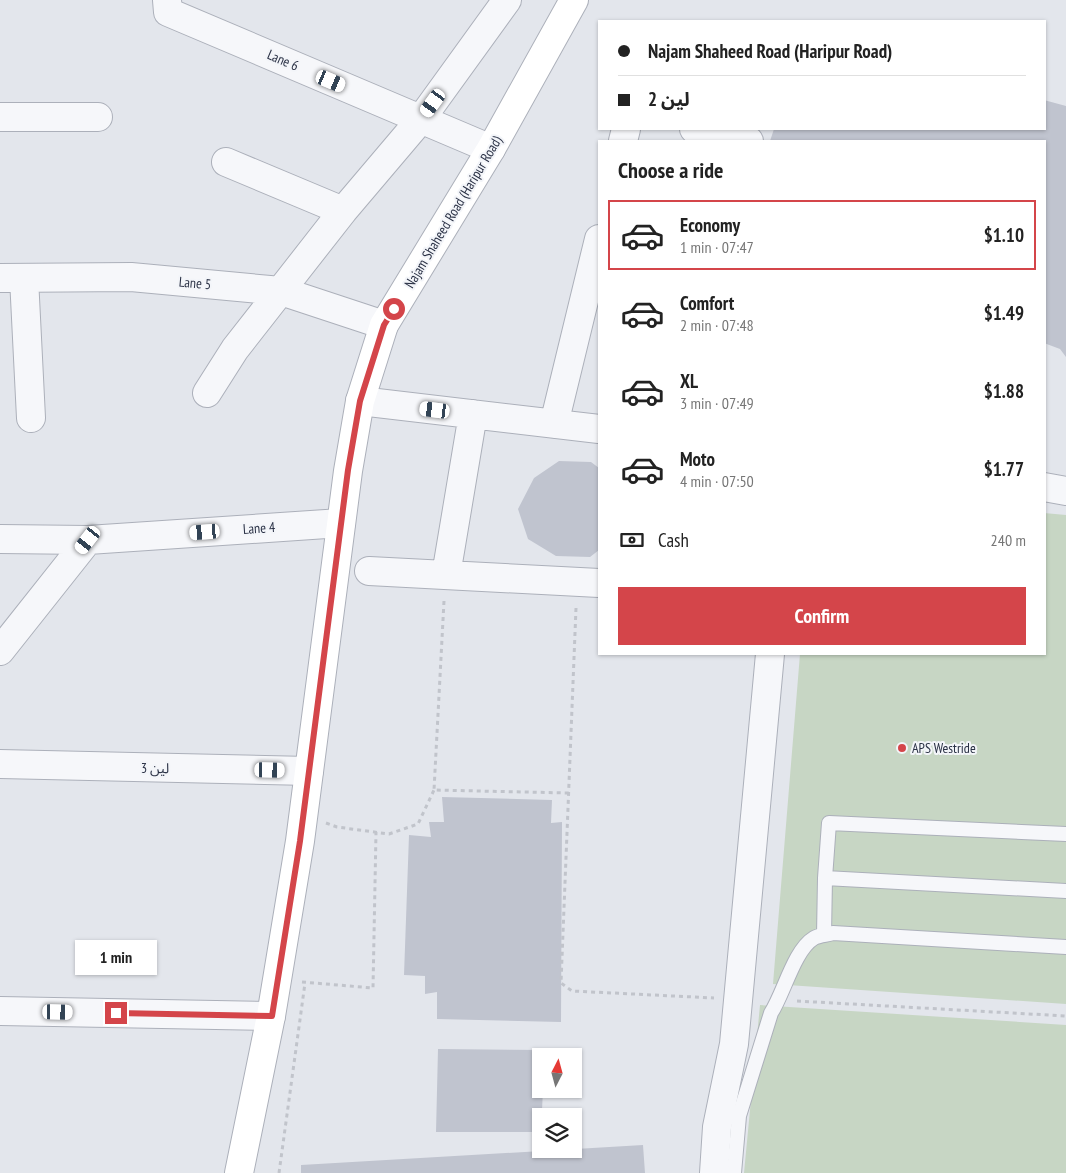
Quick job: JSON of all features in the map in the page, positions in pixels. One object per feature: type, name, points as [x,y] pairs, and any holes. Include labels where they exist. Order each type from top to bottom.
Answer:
[{"type":"main road","name":"Najam Shaheed Road (Haripur Road)","points":[[239,1173],[272,1016],[303,815],[341,523],[360,401],[384,325],[491,149],[574,0]]},
{"type":"street","name":"Lane 6","points":[[167,0],[168,12],[491,149]]},
{"type":"street","points":[[207,393],[236,349],[343,211],[422,119],[507,0]]},
{"type":"street","points":[[0,117],[98,117]]},
{"type":"street","points":[[699,130],[744,140]]},
{"type":"street","points":[[226,162],[343,211]]},
{"type":"street","points":[[554,424],[598,243]]},
{"type":"street","name":"Lane 5","points":[[12,278],[130,277],[281,291],[384,325]]},
{"type":"street","points":[[12,278],[31,418]]},
{"type":"street","points":[[360,401],[598,429]]},
{"type":"street","points":[[446,575],[473,414]]},
{"type":"street","points":[[1046,487],[1066,491]]},
{"type":"street","name":"Lane 4","points":[[0,539],[88,540],[341,523]]},
{"type":"street","points":[[0,651],[88,540]]},
{"type":"street","points":[[369,571],[588,583]]},
{"type":"street","points":[[714,1173],[717,1126],[734,1044],[736,999],[770,655]]},
{"type":"street","name":"لین 3","points":[[0,764],[309,771]]},
{"type":"street","points":[[0,1010],[272,1016]]},
{"type":"lane","points":[[824,935],[825,878],[829,823],[1066,834]]},
{"type":"lane","points":[[825,878],[1066,891]]},
{"type":"lane","points":[[734,1173],[739,1116],[770,1013],[779,1000],[802,949],[814,938],[833,933],[1066,947]]},
{"type":"path","points":[[303,815],[337,827],[389,834],[418,824],[434,790],[446,575]]},
{"type":"path","points":[[588,583],[568,793],[561,983],[572,991],[736,999]]},
{"type":"path","points":[[434,790],[568,793]]},
{"type":"path","points":[[277,980],[373,988],[376,832]]},
{"type":"path","points":[[279,1173],[305,983]]},
{"type":"path","points":[[779,1000],[1066,1016]]},
{"type":"green space","points":[[1046,513],[1066,515],[1066,1004],[773,984],[800,655],[1046,655]]},
{"type":"green space","points":[[760,1005],[1066,1025],[1066,1173],[744,1173]]},
{"type":"building","points":[[1046,101],[1066,106],[1066,357],[1060,349],[1046,344],[1046,140],[770,140],[774,130],[1046,130]]},
{"type":"building","points":[[559,461],[591,462],[598,467],[598,551],[590,557],[556,556],[528,539],[518,509],[534,478]]},
{"type":"building","points":[[442,797],[552,800],[551,823],[562,822],[561,1022],[437,1019],[437,992],[425,994],[425,976],[404,975],[409,835],[431,837],[429,822],[444,822]]},
{"type":"building","points":[[438,1049],[532,1050],[532,1098],[543,1098],[542,1108],[532,1108],[532,1132],[436,1132]]},
{"type":"building","points":[[643,1145],[645,1173],[301,1173],[301,1165],[532,1151],[532,1158],[582,1158],[582,1149]]},
{"type":"place","name":"APS Westride","points":[[902,748]]},
{"type":"route","points":[[116,1013],[272,1016],[300,841],[348,470],[360,401],[384,325],[394,309]]}]
